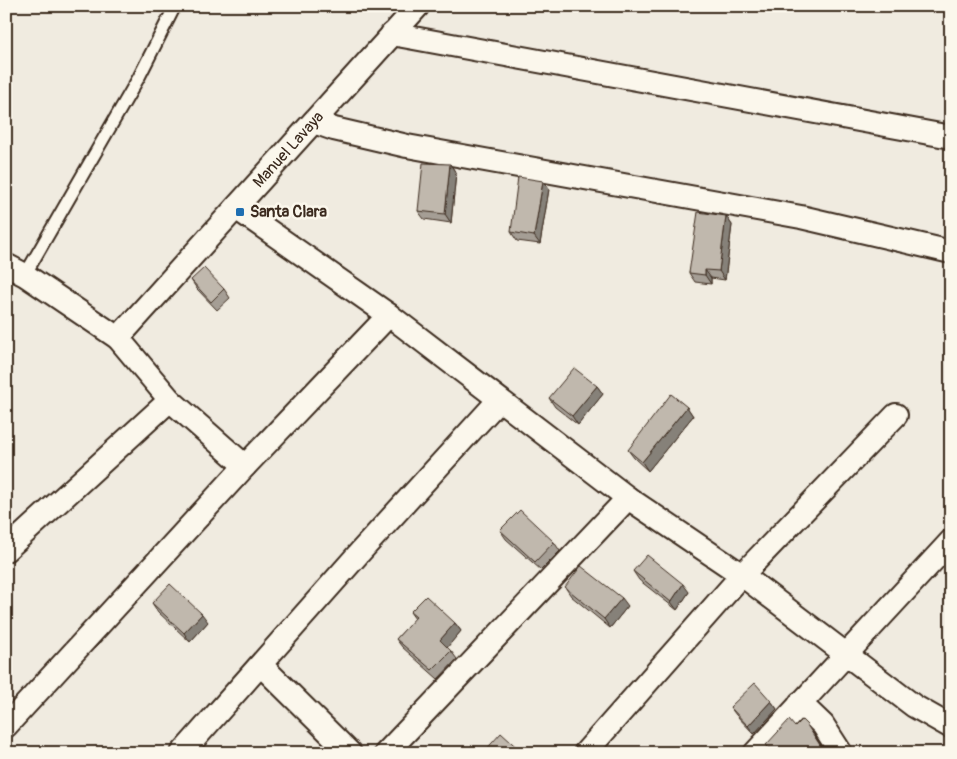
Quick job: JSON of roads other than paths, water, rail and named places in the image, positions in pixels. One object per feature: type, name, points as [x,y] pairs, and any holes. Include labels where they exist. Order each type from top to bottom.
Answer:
[{"type":"street","name":"Manuel Lavaya","points":[[118,338],[418,6]]},
{"type":"street","points":[[392,34],[951,136]]},
{"type":"street","points":[[314,122],[334,129],[407,146],[801,217],[951,252]]},
{"type":"street","points":[[236,208],[389,316],[628,498],[742,575],[914,706],[951,727]]},
{"type":"street","points":[[16,270],[118,338],[170,400],[245,466]]},
{"type":"street","points":[[6,726],[245,466],[389,316]]},
{"type":"street","points":[[6,550],[170,400]]},
{"type":"street","points":[[182,753],[361,551],[499,400]]},
{"type":"street","points":[[585,753],[742,575],[896,414]]},
{"type":"street","points":[[386,753],[628,498]]},
{"type":"street","points":[[755,753],[800,702],[951,541]]},
{"type":"street","points":[[261,665],[350,753]]},
{"type":"street","points":[[800,702],[824,724],[841,753]]},
{"type":"lane","points":[[16,270],[138,77],[175,6]]},
{"type":"place","name":"Santa Clara","points":[[240,212]]}]
